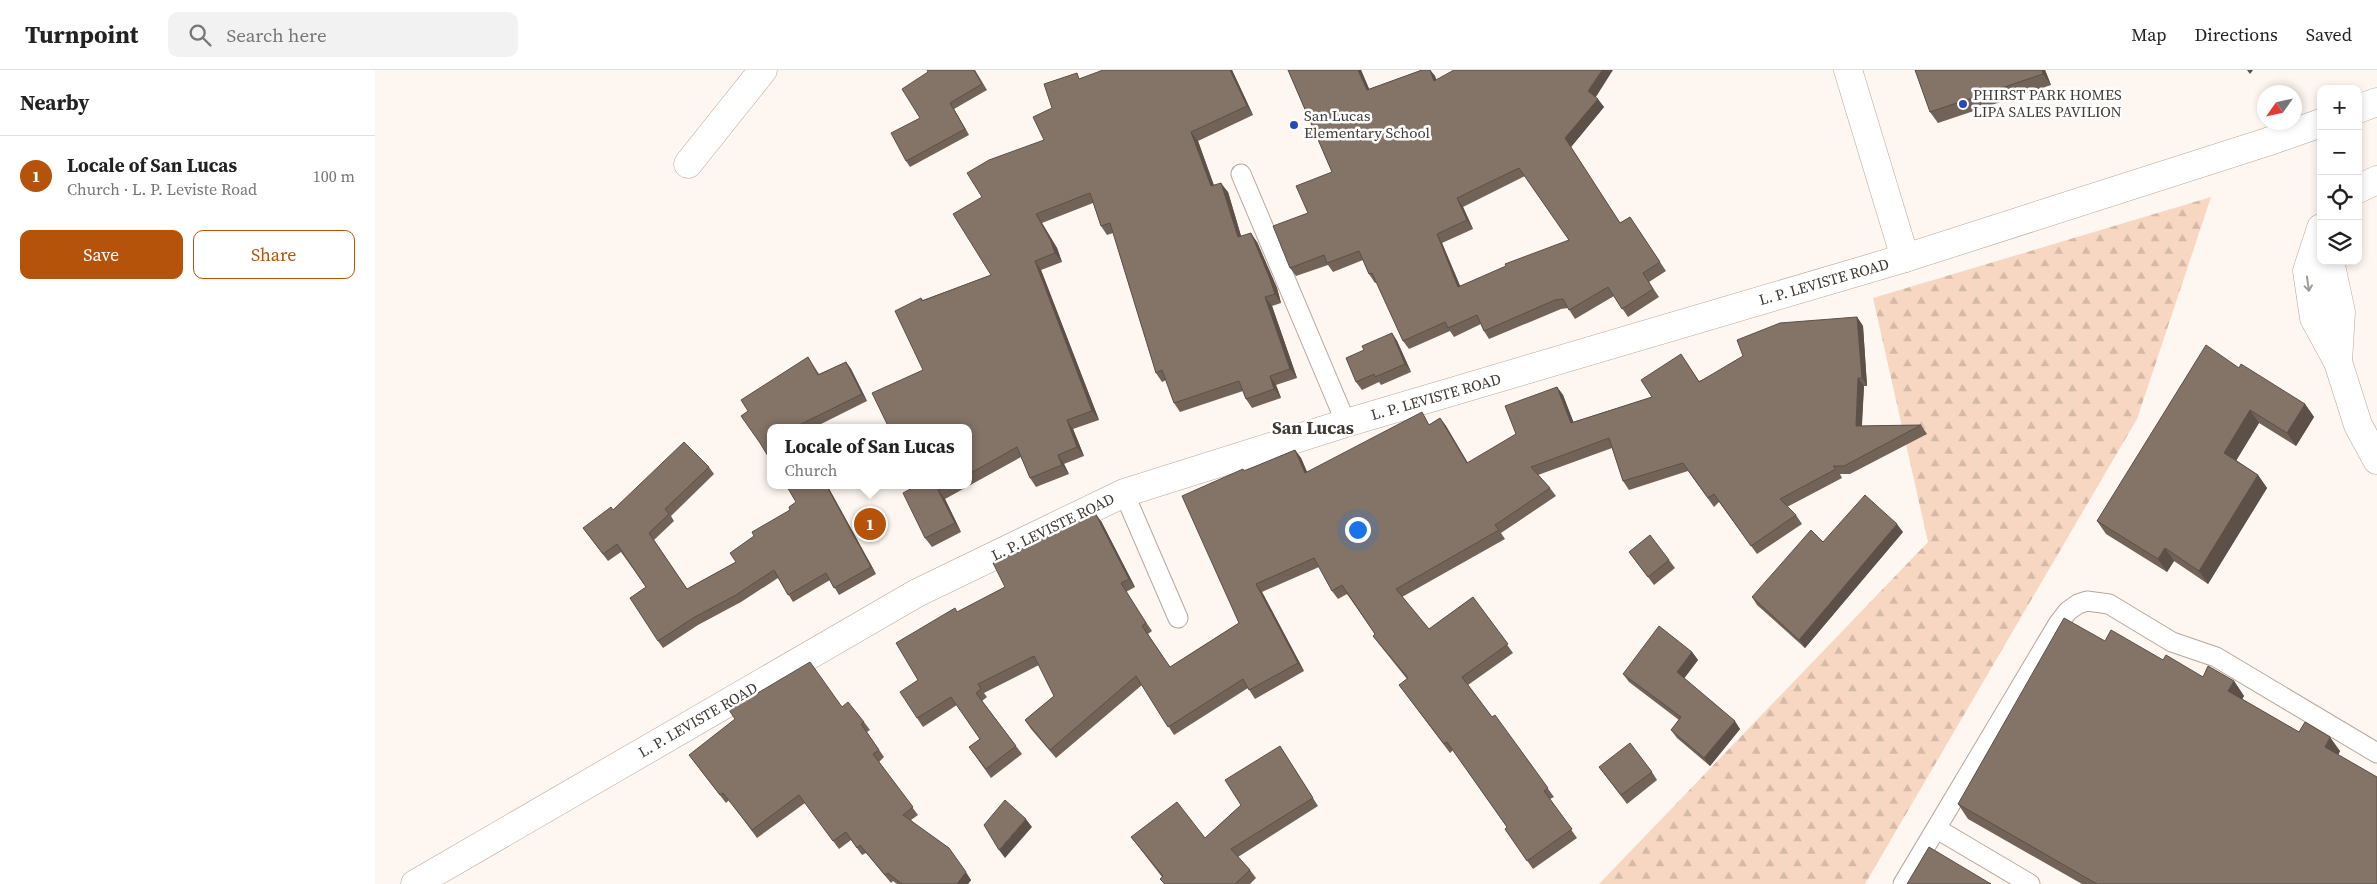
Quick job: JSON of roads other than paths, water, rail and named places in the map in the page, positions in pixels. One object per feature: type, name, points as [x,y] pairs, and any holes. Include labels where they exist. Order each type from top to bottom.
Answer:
[{"type":"main road","points":[[688,164],[763,70]]},
{"type":"main road","points":[[1848,70],[1905,258]]},
{"type":"main road","points":[[2362,108],[2377,102]]},
{"type":"main road","name":"L. P. LEVISTE ROAD","points":[[415,884],[917,593],[1125,493],[1346,423],[1905,258],[2317,124]]},
{"type":"main road","points":[[2362,187],[2377,180]]},
{"type":"main road","points":[[2329,265],[2341,312],[2338,362],[2358,425],[2377,460]]},
{"type":"lane","points":[[1241,174],[1346,423]]},
{"type":"lane","points":[[1125,493],[1179,618]]},
{"type":"lane","points":[[1903,884],[2059,624],[2068,611],[2078,604],[2087,601],[2109,604],[2172,642],[2217,657],[2377,753]]},
{"type":"lane","points":[[1937,829],[2030,884]]},
{"type":"place","name":"PHIRST PARK HOMES LIPA SALES PAVILION","points":[[1963,104]]},
{"type":"place","name":"San Lucas Elementary School","points":[[1294,125]]},
{"type":"place","name":"Locale of San Lucas","points":[[870,524]]},
{"type":"district","name":"San Lucas","points":[[1313,428]]}]
